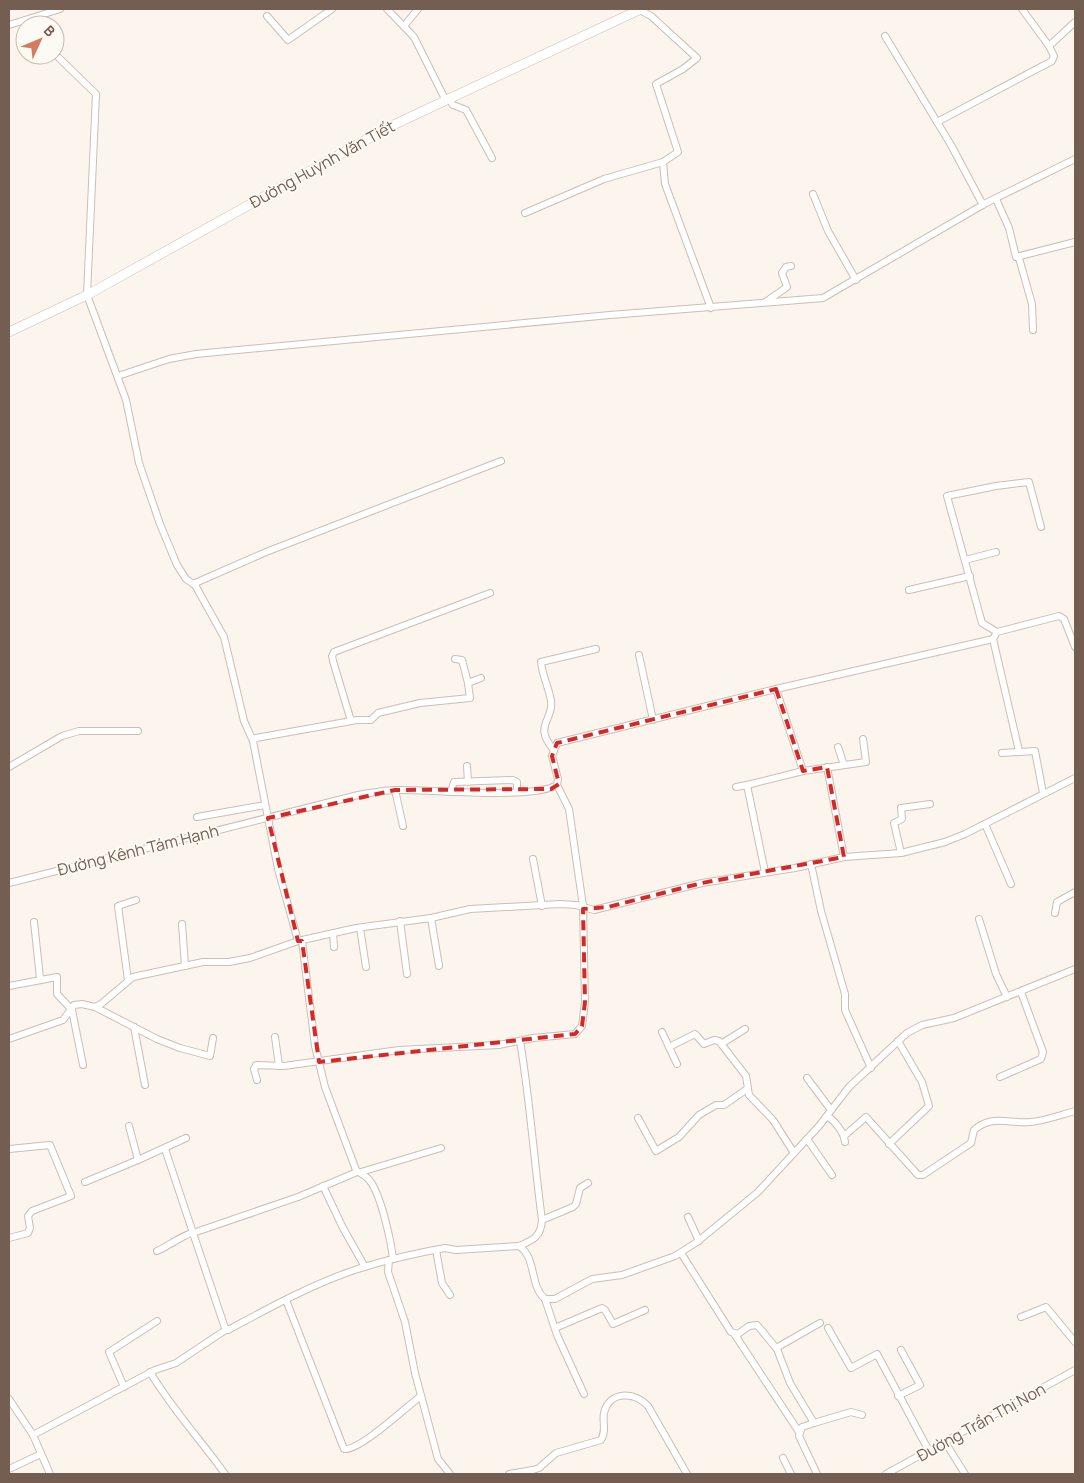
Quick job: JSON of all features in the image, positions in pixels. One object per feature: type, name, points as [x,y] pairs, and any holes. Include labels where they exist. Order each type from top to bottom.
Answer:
[{"type":"street","points":[[9,25],[60,9]]},
{"type":"street","points":[[267,16],[288,40],[332,9]]},
{"type":"street","points":[[387,9],[414,37],[447,98],[453,105],[466,110],[492,158]]},
{"type":"street","points":[[404,26],[418,9]]},
{"type":"street","points":[[937,122],[1052,60],[1054,56],[1049,46],[1022,9]]},
{"type":"street","points":[[525,212],[604,179],[663,162],[678,152],[656,84],[683,69],[696,58],[651,16],[637,10]]},
{"type":"street","name":"Đường Huỳnh Văn Tiết","points":[[9,332],[87,295],[389,126],[637,10]]},
{"type":"street","points":[[1049,46],[1075,22]]},
{"type":"street","points":[[885,36],[937,122],[983,205]]},
{"type":"street","points":[[65,64],[96,94],[87,295],[126,400],[139,463],[160,524],[177,565],[186,579],[193,584],[224,637],[244,722],[253,741],[278,869],[300,941],[319,1062],[325,1087],[359,1172],[374,1188],[389,1235],[391,1260],[388,1272],[405,1322],[421,1396],[438,1459],[450,1474]]},
{"type":"street","points":[[118,376],[169,358],[196,354],[823,298],[983,205],[1075,159]]},
{"type":"street","points":[[663,162],[667,190],[711,308]]},
{"type":"street","points":[[813,194],[828,231],[856,280]]},
{"type":"street","points":[[996,199],[1009,228],[1014,253],[1019,258],[1032,304],[1033,330]]},
{"type":"street","points":[[1019,258],[1036,251],[1075,242]]},
{"type":"street","points":[[766,302],[787,287],[782,273],[791,266]]},
{"type":"street","points":[[193,584],[266,552],[501,461]]},
{"type":"street","points":[[998,632],[982,623],[948,495],[1029,482],[1040,527]]},
{"type":"street","points":[[965,560],[996,552]]},
{"type":"street","points":[[909,590],[970,576]]},
{"type":"street","points":[[351,721],[333,661],[334,652],[490,593]]},
{"type":"street","points":[[256,1080],[254,1069],[256,1065],[280,1066],[319,1062],[399,1050],[466,1048],[575,1034],[582,1026],[585,1002],[583,906],[569,809],[557,785],[558,779],[552,756],[553,749],[558,743],[776,689],[993,639],[998,632],[1059,616],[1064,618],[1075,647]]},
{"type":"street","points":[[993,639],[1019,751]]},
{"type":"street","points":[[553,749],[544,734],[551,701],[541,662],[596,648]]},
{"type":"street","points":[[639,655],[653,720]]},
{"type":"street","points":[[253,741],[256,738],[351,721],[371,720],[378,713],[420,703],[470,698],[462,660],[455,659]]},
{"type":"street","points":[[468,683],[481,678]]},
{"type":"street","points":[[776,689],[803,771]]},
{"type":"street","points":[[9,766],[62,736],[79,731],[138,731]]},
{"type":"street","points":[[736,787],[803,771],[866,762],[863,739]]},
{"type":"street","points":[[838,747],[844,765]]},
{"type":"street","points":[[1002,753],[1036,752],[1042,793]]},
{"type":"street","points":[[468,766],[468,782]]},
{"type":"street","points":[[827,767],[844,857]]},
{"type":"street","points":[[95,1007],[132,977],[185,966],[250,958],[300,941],[360,928],[431,918],[470,909],[560,904],[583,906],[594,910],[702,882],[844,857],[901,852],[945,842],[985,824],[1042,793],[1075,778]]},
{"type":"street","points":[[451,792],[454,782],[514,780],[518,783],[517,792]]},
{"type":"street","name":"Đường Kênh Tám Hạnh","points":[[9,883],[358,795],[395,790],[517,792],[551,788],[557,785]]},
{"type":"street","points":[[747,785],[765,872]]},
{"type":"street","points":[[395,790],[403,826]]},
{"type":"street","points":[[901,852],[894,823],[902,819],[900,808],[930,804]]},
{"type":"street","points":[[198,817],[265,805]]},
{"type":"street","points":[[985,824],[1011,884]]},
{"type":"street","points":[[533,859],[542,906]]},
{"type":"street","points":[[812,864],[821,911],[845,994],[845,1010],[871,1068]]},
{"type":"street","points":[[1055,912],[1057,902],[1075,892]]},
{"type":"street","points":[[128,980],[118,906],[136,900]]},
{"type":"street","points":[[431,918],[439,966]]},
{"type":"street","points":[[979,919],[996,974],[1007,997]]},
{"type":"street","points":[[400,921],[407,974]]},
{"type":"street","points":[[34,922],[40,978]]},
{"type":"street","points":[[182,924],[185,966]]},
{"type":"street","points":[[360,928],[366,967]]},
{"type":"street","points":[[333,934],[334,947]]},
{"type":"street","points":[[545,1299],[555,1298],[592,1279],[622,1275],[681,1253],[700,1240],[758,1192],[807,1140],[849,1088],[898,1041],[922,1025],[954,1018],[1075,969]]},
{"type":"street","points":[[9,986],[40,978],[57,977],[57,994],[72,1010],[83,1065]]},
{"type":"street","points":[[1000,1077],[1041,1059],[1043,1052],[1021,992]]},
{"type":"street","points":[[9,1039],[63,1020],[74,1005],[82,1004],[95,1007],[180,1048],[210,1056],[213,1038]]},
{"type":"street","points":[[134,1027],[145,1085]]},
{"type":"street","points":[[721,1044],[745,1030]]},
{"type":"street","points":[[662,1032],[677,1064]]},
{"type":"street","points":[[669,1047],[696,1034],[704,1044],[716,1040],[721,1044],[746,1076],[747,1089],[752,1099],[773,1120],[794,1153]]},
{"type":"street","points":[[275,1037],[280,1066]]},
{"type":"street","points":[[34,1435],[150,1372],[176,1362],[226,1330],[286,1300],[365,1267],[436,1250],[519,1246],[536,1238],[540,1233],[542,1220],[530,1126],[528,1090],[520,1041]]},
{"type":"street","points":[[889,1144],[930,1106],[922,1082],[898,1041]]},
{"type":"street","points":[[807,1078],[831,1110]]},
{"type":"street","points":[[638,1118],[656,1151],[679,1137],[699,1115],[716,1105],[724,1105],[747,1089]]},
{"type":"street","points":[[827,1116],[833,1120],[845,1139],[866,1117],[918,1175],[923,1175],[971,1143],[974,1130],[986,1122],[1001,1119],[1012,1122],[1032,1122],[1075,1111]]},
{"type":"street","points":[[129,1126],[138,1160]]},
{"type":"street","points":[[85,1182],[165,1149],[186,1138]]},
{"type":"street","points":[[807,1140],[832,1175]]},
{"type":"street","points":[[9,1149],[50,1145],[71,1196],[32,1211],[28,1218],[30,1228],[28,1233],[9,1238]]},
{"type":"street","points":[[158,1251],[176,1243],[187,1233],[193,1233],[359,1172],[441,1148]]},
{"type":"street","points":[[165,1149],[226,1330]]},
{"type":"street","points":[[542,1220],[573,1207],[576,1204],[580,1188],[588,1183]]},
{"type":"street","points":[[323,1186],[332,1208],[365,1267]]},
{"type":"street","points":[[688,1217],[700,1240]]},
{"type":"street","points":[[519,1246],[528,1255],[539,1293],[545,1299],[555,1328],[584,1394]]},
{"type":"street","points":[[436,1250],[442,1283],[450,1295]]},
{"type":"street","points":[[681,1253],[702,1288],[799,1432],[817,1474]]},
{"type":"street","points":[[286,1300],[344,1449],[348,1450],[402,1414],[410,1402],[421,1396]]},
{"type":"street","points":[[1021,1317],[1046,1307],[1075,1342]]},
{"type":"street","points":[[555,1328],[602,1308],[606,1310],[613,1324],[645,1310]]},
{"type":"street","points":[[124,1386],[109,1352],[157,1321]]},
{"type":"street","points":[[776,1348],[820,1323]]},
{"type":"street","points":[[735,1335],[757,1325],[776,1348],[790,1383],[814,1423]]},
{"type":"street","points":[[828,1328],[851,1368],[877,1354],[929,1451]]},
{"type":"street","points":[[898,1396],[920,1385],[901,1350]]},
{"type":"street","name":"Đường Trần Thị Non","points":[[886,1474],[1075,1370]]},
{"type":"street","points":[[150,1372],[180,1418],[207,1448],[225,1474]]},
{"type":"street","points":[[509,1474],[533,1470],[556,1453],[601,1440],[605,1431],[604,1413],[607,1406],[622,1396],[628,1395],[641,1399],[648,1406],[687,1474]]},
{"type":"street","points":[[9,1399],[34,1435],[50,1474]]},
{"type":"street","points":[[799,1432],[802,1427],[851,1412],[862,1415]]},
{"type":"street","points":[[945,1442],[965,1474]]},
{"type":"street","points":[[9,1469],[41,1454]]},
{"type":"street","points":[[783,1458],[790,1474]]},
{"type":"highlighted area","points":[[776,689],[803,771],[827,767],[844,857],[702,883],[608,907],[583,909],[585,1002],[582,1026],[575,1034],[319,1062],[302,941],[298,941],[268,818],[395,790],[551,789],[559,784],[552,756],[557,743]]}]
